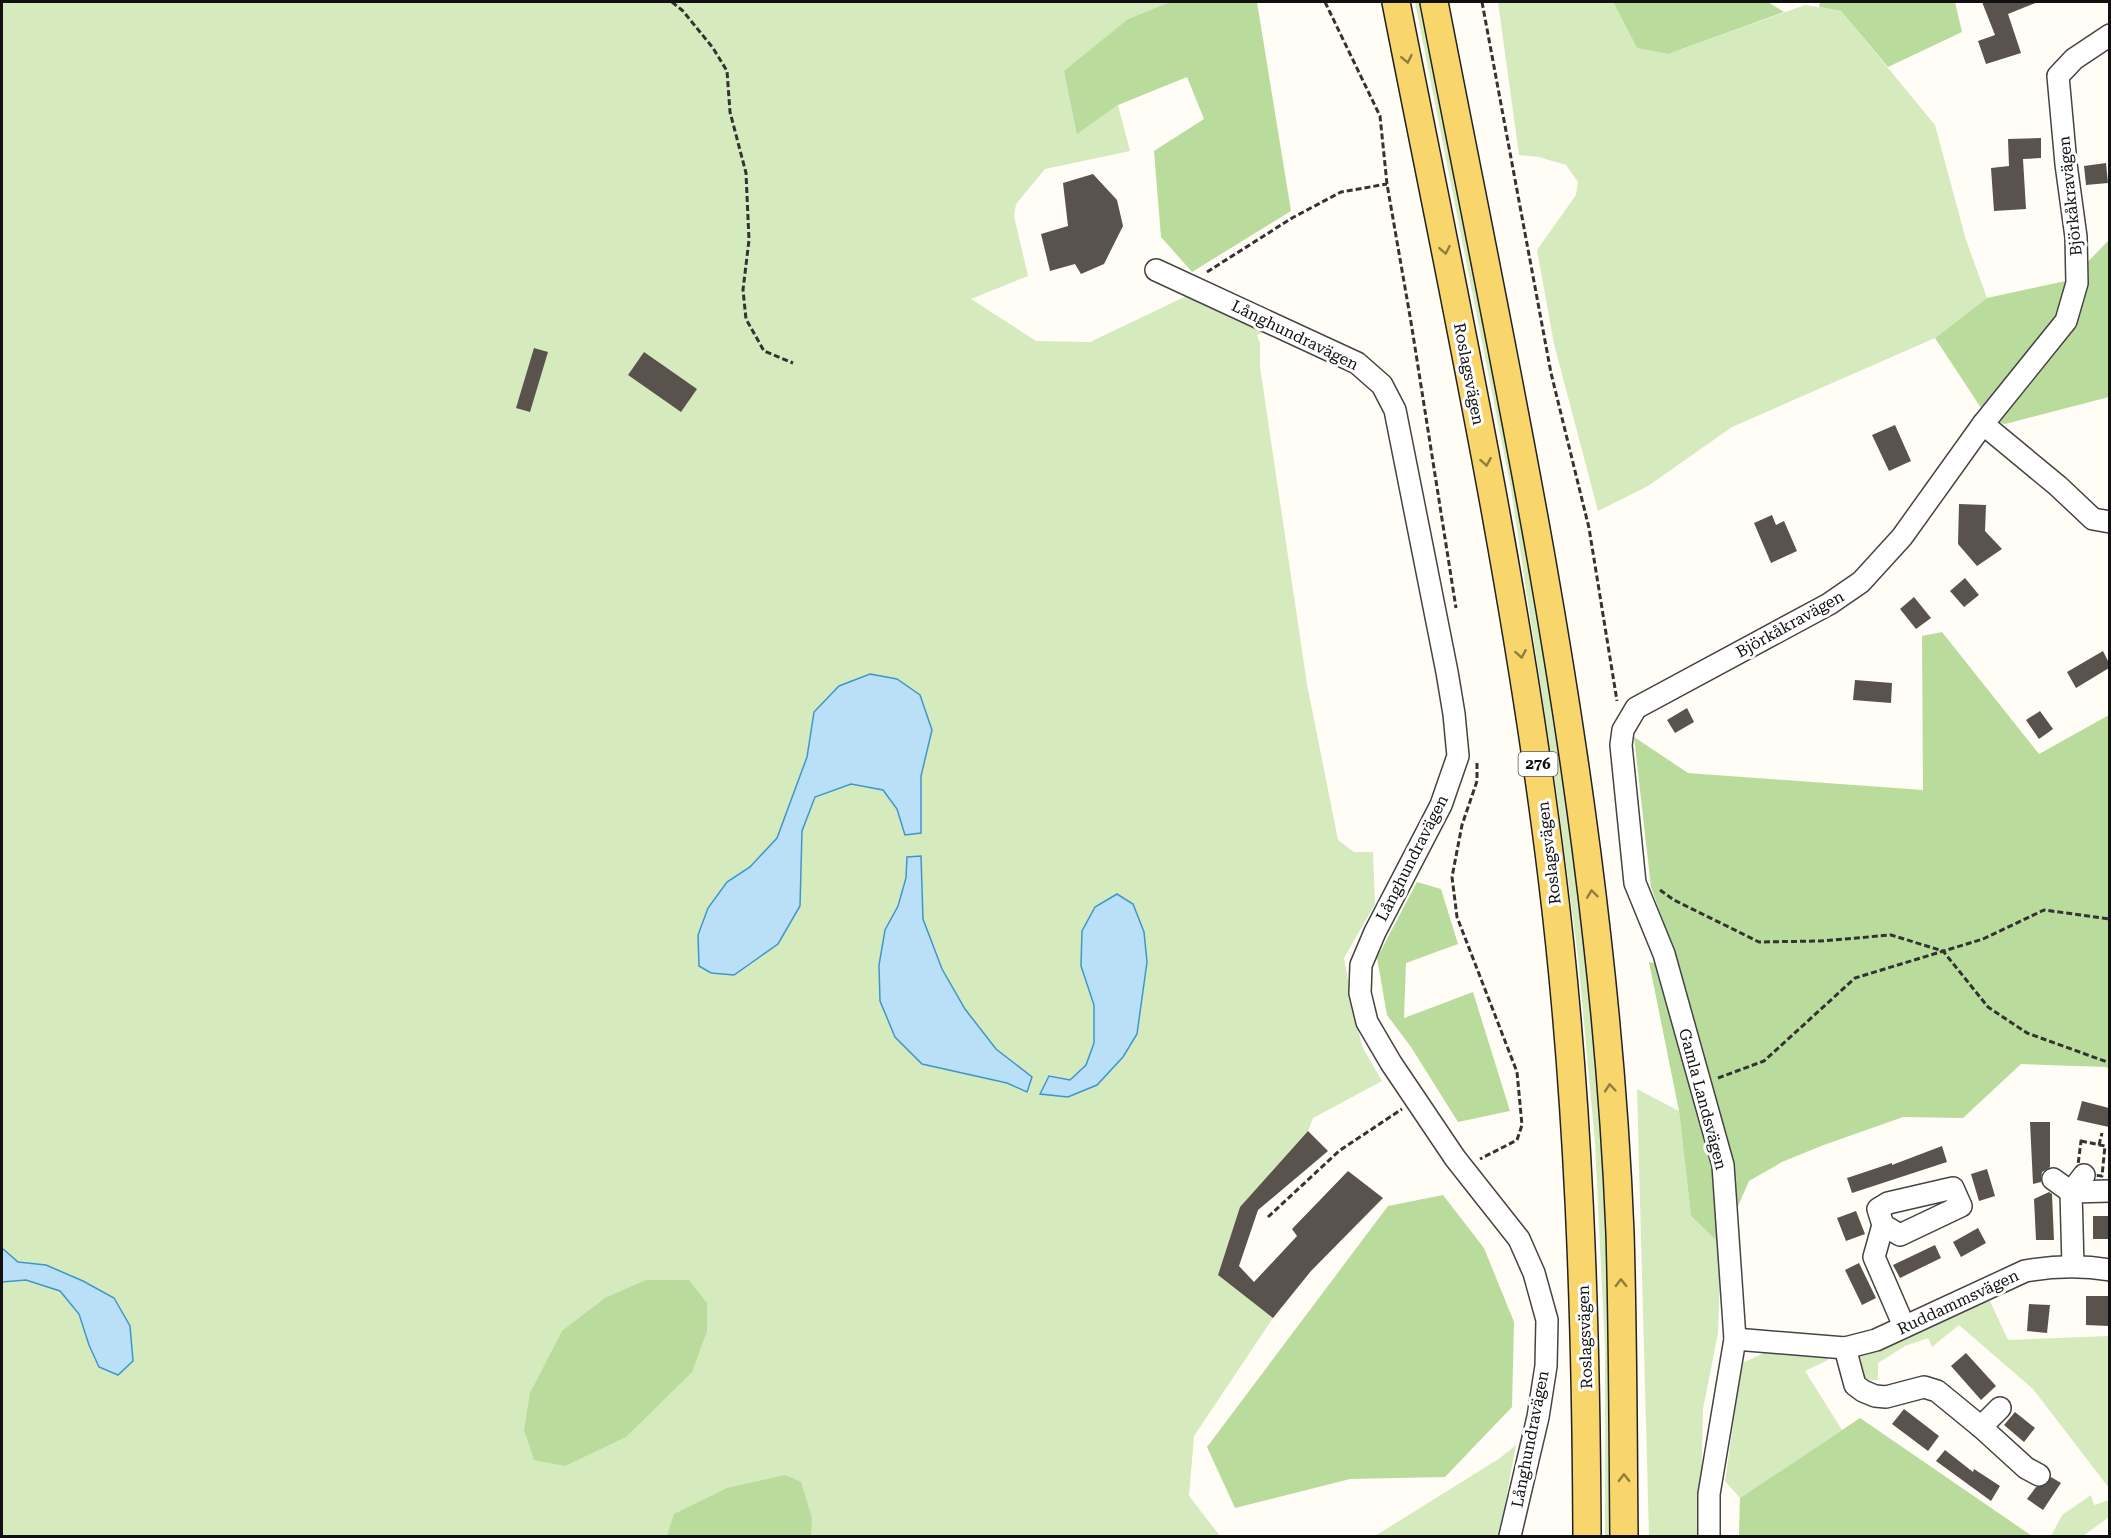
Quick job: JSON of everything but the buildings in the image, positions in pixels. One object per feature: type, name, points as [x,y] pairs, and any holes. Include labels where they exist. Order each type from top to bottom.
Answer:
[{"type":"main road","name":"Roslagsvägen","points":[[1396,2],[1477,412],[1513,609],[1530,706],[1553,880],[1575,1115],[1582,1241],[1586,1368],[1587,1536]]},
{"type":"main road","name":"276","points":[[1434,2],[1549,594],[1577,781],[1597,939],[1620,1230],[1624,1536]]},
{"type":"street","name":"Björkåkravägen","points":[[1633,714],[1829,604],[1861,582],[1902,537],[1983,423],[2066,321],[2077,283],[2076,237],[2066,164],[2058,76],[2074,59],[2109,35]]},
{"type":"street","name":"Långhundravägen","points":[[1156,270],[1358,363],[1382,385],[1395,410],[1447,672],[1458,756],[1441,804],[1390,900],[1361,965],[1360,993],[1367,1022],[1391,1063],[1455,1158],[1519,1239],[1534,1273],[1547,1320],[1545,1366],[1538,1417],[1510,1536]]},
{"type":"street","points":[[1983,423],[2058,486],[2093,519],[2109,522]]},
{"type":"street","name":"Gamla Landsvägen","points":[[1633,714],[1623,730],[1621,745],[1635,883],[1664,954],[1723,1166],[1735,1339],[1708,1494],[1709,1536]]},
{"type":"street","points":[[2053,1179],[2089,1181],[2073,1266]]},
{"type":"street","points":[[1883,1225],[1875,1257],[1904,1326]]},
{"type":"street","name":"Ruddammsvägen","points":[[1735,1339],[1845,1348],[1876,1340],[2025,1271],[2051,1266],[2109,1270]]},
{"type":"street","points":[[1845,1348],[1855,1385],[1863,1391],[1875,1396],[1886,1397],[1924,1387],[1937,1391],[2032,1471]]},
{"type":"street","points":[[1982,1427],[2000,1408]]},
{"type":"path","points":[[672,2],[683,11],[713,48],[727,71],[729,112],[746,173],[749,240],[743,290],[746,320],[764,351],[793,363]]},
{"type":"path","points":[[1482,2],[1551,373],[1589,528],[1618,709],[1633,714]]},
{"type":"path","points":[[1188,284],[1292,218],[1341,192],[1387,184]]},
{"type":"path","points":[[1635,883],[1644,879],[1674,900],[1759,942],[1820,941],[1891,935],[1943,951],[1988,1007],[2027,1033],[2109,1063]]},
{"type":"path","points":[[1700,1084],[1764,1061],[1855,978],[1983,939],[2044,910],[2109,919]]},
{"type":"path","points":[[1268,1217],[1339,1151],[1415,1100]]},
{"type":"path","points":[[2099,1145],[2102,1133]]},
{"type":"path","points":[[2081,1141],[2106,1146],[2104,1158],[2089,1181],[2081,1141]]},
{"type":"path","points":[[2104,1158],[2109,1159]]},
{"type":"green space","points":[[2,2],[1170,2],[1128,19],[1078,133],[1118,105],[1130,151],[1045,169],[1016,204],[1014,216],[1028,276],[971,299],[1036,341],[1090,342],[1199,290],[1267,332],[1257,335],[1260,343],[1260,367],[1307,684],[1338,840],[1354,852],[1373,852],[1375,904],[1344,958],[1356,1024],[1363,1048],[1382,1081],[1313,1118],[1308,1131],[1240,1207],[1218,1275],[1273,1318],[1194,1436],[1189,1496],[1220,1536],[2,1536]]},
{"type":"green space","points":[[1170,2],[1257,2],[1291,211],[1192,272],[1161,237],[1154,151],[1204,119],[1187,77],[1118,105],[1077,134],[1064,71],[1128,19]]},
{"type":"green space","points":[[1415,2],[1425,2],[1526,522],[1581,888],[1600,1094],[1609,1225],[1614,1536],[1605,1536],[1605,1349],[1595,1143],[1578,957],[1557,794],[1511,489]]},
{"type":"green space","points":[[1498,2],[1613,2],[1637,48],[1668,54],[1805,5],[1841,11],[1935,125],[1966,240],[1987,298],[1935,338],[1732,427],[1648,486],[1598,511],[1554,344],[1537,250],[1576,195],[1578,182],[1566,165],[1539,157],[1519,155]]},
{"type":"green space","points":[[1613,2],[1768,2],[1784,12],[1668,54],[1637,48]]},
{"type":"green space","points":[[1820,2],[1955,2],[1962,32],[1888,67],[1841,11],[1819,7]]},
{"type":"green space","points":[[2109,240],[2109,397],[2005,424],[1989,420],[1935,338],[1987,298],[2070,280]]},
{"type":"green space","points":[[1942,632],[2039,754],[2109,715],[2109,1069],[2106,1067],[2021,1064],[1963,1118],[1903,1117],[1782,1162],[1749,1181],[1721,1245],[1691,1216],[1679,1111],[1649,962],[1679,966],[1651,887],[1634,737],[1688,773],[1923,790],[1922,636]]},
{"type":"green space","points":[[1417,882],[1441,889],[1458,944],[1406,963],[1404,1018],[1473,992],[1510,1111],[1458,1122],[1411,1047],[1387,1015],[1377,958]]},
{"type":"green space","points":[[1637,1089],[1679,1111],[1691,1216],[1721,1245],[1718,1333],[1703,1409],[1700,1536],[1649,1536]]},
{"type":"green space","points":[[1443,1195],[1484,1248],[1514,1322],[1512,1407],[1445,1477],[1350,1479],[1235,1508],[1207,1447],[1388,1206]]},
{"type":"green space","points":[[646,1280],[689,1280],[707,1303],[707,1331],[692,1372],[626,1437],[565,1466],[534,1460],[524,1430],[530,1393],[562,1331],[605,1298]]},
{"type":"green space","points":[[1988,1297],[2008,1340],[2109,1336],[2109,1488],[2033,1389],[1959,1325],[1932,1347],[1928,1338],[1905,1346],[1878,1363],[1878,1380],[1864,1381],[1851,1353]]},
{"type":"green space","points":[[1764,1353],[1825,1354],[1828,1360],[1805,1371],[1842,1430],[1740,1498],[1725,1481],[1742,1363]]},
{"type":"green space","points":[[1860,1418],[2032,1536],[1739,1536],[1740,1498]]},
{"type":"green space","points":[[1516,1445],[1499,1536],[1375,1536],[1500,1458]]},
{"type":"green space","points":[[785,1475],[801,1482],[812,1518],[811,1536],[667,1536],[674,1514],[727,1488]]},
{"type":"green space","points":[[2091,1495],[2094,1505],[2109,1500],[2109,1517],[2083,1536],[2051,1536],[2062,1515]]},
{"type":"water","points":[[870,674],[897,679],[920,695],[932,730],[921,776],[921,833],[905,835],[897,809],[883,790],[851,784],[815,797],[802,831],[800,906],[778,944],[734,975],[711,973],[699,966],[698,935],[708,908],[727,882],[750,867],[777,838],[807,757],[814,712],[839,686]]},
{"type":"water","points":[[921,856],[923,919],[942,969],[965,1009],[996,1049],[1032,1077],[1027,1092],[1007,1083],[922,1064],[895,1037],[880,1001],[879,965],[885,930],[898,906],[906,878],[907,857]]},
{"type":"water","points":[[1117,894],[1133,904],[1144,932],[1147,962],[1137,1034],[1123,1057],[1097,1085],[1068,1097],[1040,1094],[1049,1076],[1070,1080],[1086,1065],[1094,1043],[1094,1005],[1081,966],[1082,931],[1095,907]]},
{"type":"water","points":[[2,1248],[18,1262],[46,1265],[114,1298],[130,1326],[133,1361],[118,1375],[99,1367],[79,1314],[60,1291],[26,1280],[2,1282]]}]
